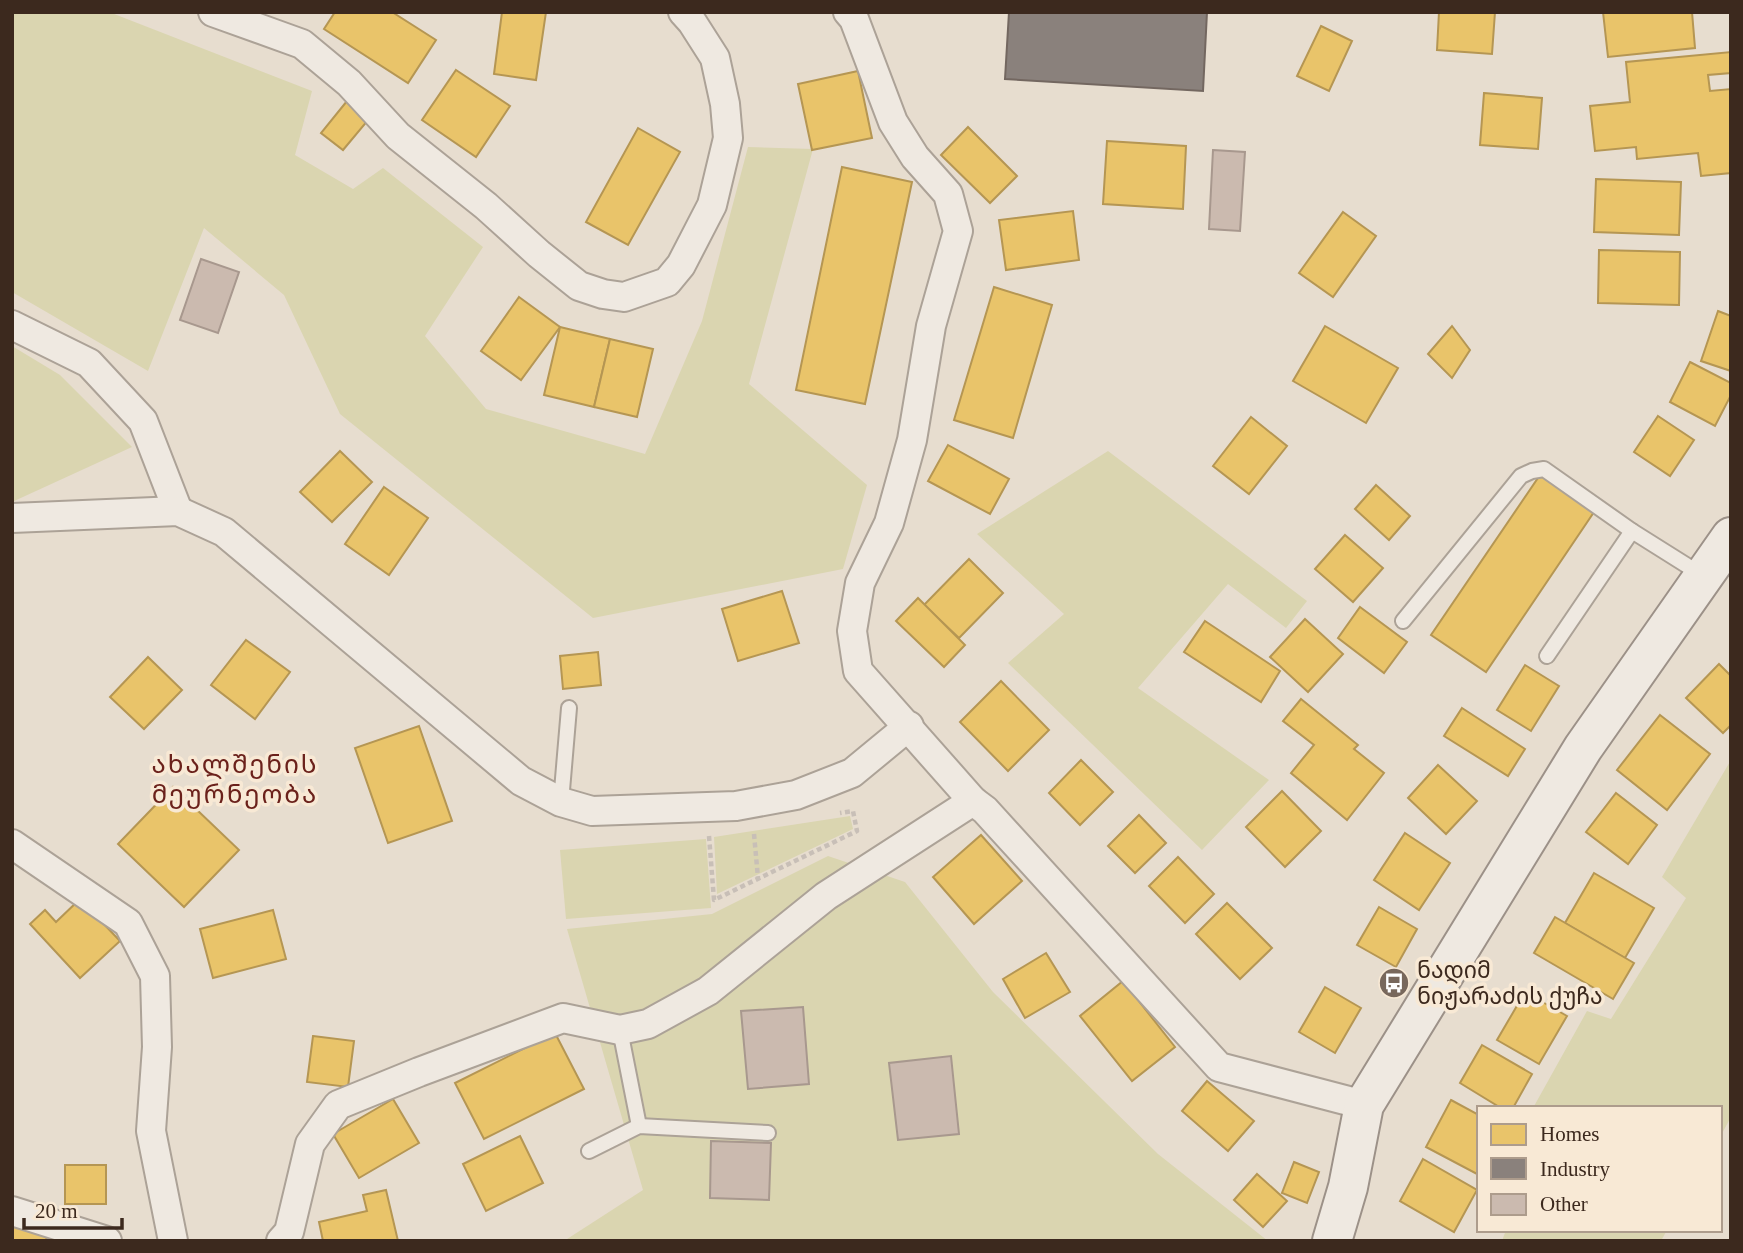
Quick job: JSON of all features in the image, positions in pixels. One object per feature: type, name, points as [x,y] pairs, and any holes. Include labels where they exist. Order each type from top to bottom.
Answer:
[{"type":"main road","points":[[1332,1241],[1348,1187],[1364,1104],[1583,748],[1731,537]]},
{"type":"street","points":[[213,12],[302,44],[349,83],[398,136],[486,206],[579,286],[624,297],[667,282],[681,265],[712,205],[728,138],[725,104],[715,58],[683,12]]},
{"type":"street","points":[[848,12],[854,19],[893,121],[915,157],[948,194],[958,231],[931,326],[912,440],[890,523],[860,583],[852,631],[858,671],[973,801],[985,810],[1219,1067],[1364,1104]]},
{"type":"street","points":[[12,325],[89,363],[143,421],[178,511]]},
{"type":"street","points":[[12,518],[178,511],[224,532],[520,781],[561,802],[592,811],[736,806],[796,796],[852,773],[909,726]]},
{"type":"street","points":[[281,1241],[289,1232],[310,1144],[338,1105],[564,1018],[620,1030],[648,1024],[708,991],[826,896],[973,801]]},
{"type":"street","points":[[12,844],[128,923],[155,976],[157,1047],[151,1131],[173,1241]]},
{"type":"street","points":[[12,1211],[107,1241]]},
{"type":"lane","points":[[1404,621],[1521,476],[1544,469],[1632,531],[1703,576]]},
{"type":"lane","points":[[1547,656],[1632,531]]},
{"type":"lane","points":[[561,802],[569,708]]},
{"type":"lane","points":[[620,1030],[639,1126]]},
{"type":"lane","points":[[589,1151],[639,1126],[768,1133]]},
{"type":"path","points":[[709,830],[714,900],[857,831],[853,811]]},
{"type":"path","points":[[753,826],[758,878]]},
{"type":"shaded area","points":[[12,12],[109,12],[312,91],[295,155],[353,189],[383,168],[483,247],[425,336],[486,409],[645,454],[702,321],[748,147],[813,149],[749,384],[867,485],[843,569],[593,618],[340,414],[284,295],[204,228],[148,371],[12,292]]},
{"type":"shaded area","points":[[12,346],[60,375],[132,447],[12,502]]},
{"type":"shaded area","points":[[1108,451],[1307,601],[1286,628],[1228,584],[1138,688],[1269,780],[1202,850],[1008,663],[1064,614],[977,534]]},
{"type":"shaded area","points":[[1731,760],[1731,1117],[1722,1133],[1722,1106],[1534,1106],[1587,1011],[1611,1019],[1686,898],[1662,877]]},
{"type":"shaded area","points":[[850,816],[853,829],[717,894],[714,837]]},
{"type":"shaded area","points":[[706,839],[711,908],[566,919],[560,850]]},
{"type":"shaded area","points":[[828,856],[905,882],[993,992],[1158,1154],[1268,1241],[564,1241],[643,1190],[567,929],[712,914]]},
{"type":"shaded area","points":[[1505,1232],[1666,1232],[1661,1241],[1502,1241]]},
{"type":"building: Homes","points":[[335,12],[392,12],[436,40],[408,83],[324,29]]},
{"type":"building: Homes","points":[[502,12],[546,12],[536,80],[494,74]]},
{"type":"building: Homes","points":[[1439,12],[1495,12],[1492,54],[1437,50]]},
{"type":"building: Homes","points":[[1603,12],[1692,12],[1695,48],[1608,57]]},
{"type":"building: Homes","points":[[1321,26],[1352,41],[1329,91],[1297,76]]},
{"type":"building: Homes","points":[[1731,52],[1731,73],[1708,75],[1710,91],[1731,89],[1731,173],[1701,176],[1698,153],[1637,159],[1636,147],[1595,151],[1590,106],[1630,102],[1626,62]]},
{"type":"building: Homes","points":[[456,70],[510,106],[476,157],[422,120]]},
{"type":"building: Homes","points":[[858,71],[872,138],[812,150],[798,84]]},
{"type":"building: Homes","points":[[1484,93],[1542,98],[1538,149],[1480,145]]},
{"type":"building: Homes","points":[[347,101],[369,119],[343,150],[321,133]]},
{"type":"building: Homes","points":[[968,127],[1017,176],[990,203],[941,155]]},
{"type":"building: Homes","points":[[638,128],[680,152],[628,245],[586,222]]},
{"type":"building: Homes","points":[[1107,141],[1186,146],[1183,209],[1103,204]]},
{"type":"building: Homes","points":[[842,167],[912,182],[865,404],[796,390]]},
{"type":"building: Homes","points":[[1596,179],[1681,182],[1679,235],[1594,232]]},
{"type":"building: Homes","points":[[1073,211],[1079,260],[1006,270],[999,220]]},
{"type":"building: Homes","points":[[1343,212],[1376,236],[1333,297],[1299,273]]},
{"type":"building: Homes","points":[[1599,250],[1680,252],[1679,305],[1598,303]]},
{"type":"building: Homes","points":[[994,287],[1052,305],[1013,438],[954,420]]},
{"type":"building: Homes","points":[[519,297],[560,327],[521,380],[481,351]]},
{"type":"building: Homes","points":[[1718,311],[1731,316],[1731,371],[1701,361]]},
{"type":"building: Homes","points":[[1325,326],[1398,368],[1366,423],[1293,381]]},
{"type":"building: Homes","points":[[1452,326],[1470,350],[1452,378],[1428,354]]},
{"type":"building: Homes","points":[[560,327],[610,339],[594,407],[544,395]]},
{"type":"building: Homes","points":[[610,339],[653,349],[637,417],[594,407]]},
{"type":"building: Homes","points":[[1690,362],[1731,383],[1731,395],[1715,426],[1670,402]]},
{"type":"building: Homes","points":[[1658,416],[1694,440],[1670,476],[1634,452]]},
{"type":"building: Homes","points":[[1251,417],[1287,446],[1249,494],[1213,466]]},
{"type":"building: Homes","points":[[948,445],[1009,479],[990,514],[928,481]]},
{"type":"building: Homes","points":[[340,451],[372,482],[332,522],[300,492]]},
{"type":"building: Homes","points":[[1540,475],[1594,512],[1486,672],[1431,635]]},
{"type":"building: Homes","points":[[1376,485],[1410,516],[1389,540],[1355,509]]},
{"type":"building: Homes","points":[[384,487],[428,518],[389,575],[345,544]]},
{"type":"building: Homes","points":[[1345,535],[1383,568],[1353,602],[1315,569]]},
{"type":"building: Homes","points":[[969,559],[1003,593],[959,638],[924,605]]},
{"type":"building: Homes","points":[[782,591],[799,643],[738,661],[722,609]]},
{"type":"building: Homes","points":[[918,598],[965,645],[944,667],[896,621]]},
{"type":"building: Homes","points":[[1360,607],[1407,642],[1384,673],[1338,638]]},
{"type":"building: Homes","points":[[1305,619],[1343,654],[1308,692],[1270,657]]},
{"type":"building: Homes","points":[[1205,621],[1280,671],[1261,702],[1184,652]]},
{"type":"building: Homes","points":[[246,640],[290,672],[255,719],[211,685]]},
{"type":"building: Homes","points":[[598,652],[601,685],[563,689],[560,656]]},
{"type":"building: Homes","points":[[148,657],[182,690],[144,729],[110,697]]},
{"type":"building: Homes","points":[[1719,664],[1731,676],[1731,725],[1723,733],[1686,698]]},
{"type":"building: Homes","points":[[1525,665],[1559,686],[1531,731],[1497,710]]},
{"type":"building: Homes","points":[[1001,681],[1049,730],[1008,771],[960,722]]},
{"type":"building: Homes","points":[[1301,699],[1358,745],[1354,749],[1384,773],[1347,820],[1291,773],[1314,745],[1283,721]]},
{"type":"building: Homes","points":[[1462,708],[1525,749],[1508,776],[1444,736]]},
{"type":"building: Homes","points":[[1660,715],[1710,754],[1667,810],[1617,770]]},
{"type":"building: Homes","points":[[419,726],[452,821],[388,843],[355,748]]},
{"type":"building: Homes","points":[[1081,760],[1113,792],[1080,825],[1049,793]]},
{"type":"building: Homes","points":[[1438,765],[1477,801],[1446,834],[1408,798]]},
{"type":"building: Homes","points":[[173,787],[239,850],[184,907],[118,844]]},
{"type":"building: Homes","points":[[1282,791],[1321,831],[1285,867],[1246,827]]},
{"type":"building: Homes","points":[[1616,793],[1657,825],[1628,864],[1586,832]]},
{"type":"building: Homes","points":[[1139,815],[1166,843],[1135,873],[1108,846]]},
{"type":"building: Homes","points":[[1405,833],[1450,863],[1419,910],[1374,880]]},
{"type":"building: Homes","points":[[981,835],[1022,881],[974,924],[933,877]]},
{"type":"building: Homes","points":[[1178,857],[1214,894],[1185,923],[1149,886]]},
{"type":"building: Homes","points":[[1594,873],[1654,908],[1625,958],[1565,923]]},
{"type":"building: Homes","points":[[80,899],[120,941],[80,978],[30,924],[45,910],[56,922]]},
{"type":"building: Homes","points":[[1227,903],[1272,948],[1240,979],[1196,934]]},
{"type":"building: Homes","points":[[1379,907],[1417,929],[1396,967],[1357,945]]},
{"type":"building: Homes","points":[[273,910],[286,959],[213,978],[200,929]]},
{"type":"building: Homes","points":[[1555,917],[1634,963],[1613,999],[1534,953]]},
{"type":"building: Homes","points":[[1046,953],[1070,992],[1025,1018],[1003,979]]},
{"type":"building: Homes","points":[[1123,981],[1175,1047],[1132,1081],[1080,1016]]},
{"type":"building: Homes","points":[[1325,987],[1361,1008],[1335,1053],[1299,1032]]},
{"type":"building: Homes","points":[[1525,992],[1567,1016],[1539,1064],[1497,1040]]},
{"type":"building: Homes","points":[[555,1033],[584,1089],[484,1139],[455,1083]]},
{"type":"building: Homes","points":[[313,1036],[354,1041],[348,1087],[307,1082]]},
{"type":"building: Homes","points":[[1482,1045],[1532,1074],[1514,1106],[1498,1106],[1460,1083]]},
{"type":"building: Homes","points":[[1207,1081],[1254,1121],[1228,1151],[1182,1111]]},
{"type":"building: Homes","points":[[393,1099],[419,1143],[359,1178],[333,1134]]},
{"type":"building: Homes","points":[[1451,1100],[1477,1114],[1477,1174],[1426,1147]]},
{"type":"building: Homes","points":[[520,1136],[543,1183],[486,1211],[463,1164]]},
{"type":"building: Homes","points":[[1423,1159],[1477,1190],[1454,1232],[1400,1201]]},
{"type":"building: Homes","points":[[1294,1162],[1319,1172],[1307,1203],[1282,1193]]},
{"type":"building: Homes","points":[[65,1165],[106,1165],[106,1204],[65,1204]]},
{"type":"building: Homes","points":[[1257,1174],[1287,1201],[1263,1227],[1234,1200]]},
{"type":"building: Homes","points":[[386,1190],[398,1241],[323,1241],[319,1222],[367,1211],[363,1195]]},
{"type":"building: Homes","points":[[12,1217],[49,1223],[46,1241],[12,1241]]},
{"type":"building: Industry","points":[[1009,12],[1207,12],[1203,91],[1005,79]]},
{"type":"building: Other","points":[[1213,150],[1245,152],[1240,231],[1209,229]]},
{"type":"building: Other","points":[[201,259],[239,272],[218,333],[180,320]]},
{"type":"building: Other","points":[[803,1007],[809,1084],[748,1089],[741,1011]]},
{"type":"building: Other","points":[[951,1056],[959,1134],[898,1140],[889,1063]]},
{"type":"building: Other","points":[[711,1141],[771,1143],[769,1200],[710,1198]]},
{"type":"place","name":"ნადიმ ნიჟარაძის ქუჩა","points":[[1394,983]]},
{"type":"district","name":"ახალშენის მეურნეობა","points":[[235,779]]}]
